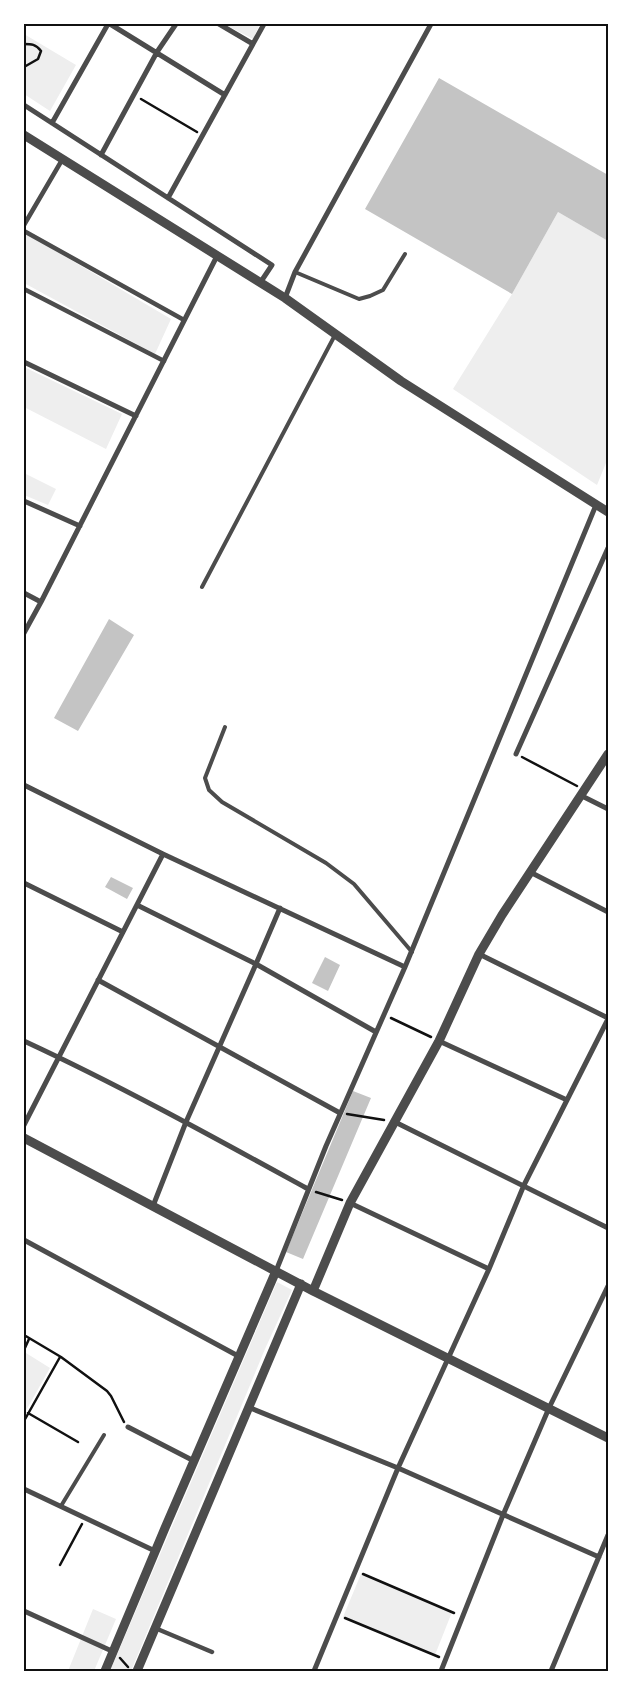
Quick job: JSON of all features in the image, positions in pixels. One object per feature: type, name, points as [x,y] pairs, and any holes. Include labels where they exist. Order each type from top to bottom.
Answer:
[{"type":"street","points":[[52,123],[109,24],[225,95]]},
{"type":"street","points":[[101,155],[157,52],[176,24]]},
{"type":"street","points":[[218,24],[253,44]]},
{"type":"street","points":[[168,198],[264,24]]},
{"type":"street","points":[[284,298],[295,272],[431,24]]},
{"type":"street","points":[[24,105],[272,265],[260,283]]},
{"type":"street","points":[[24,135],[284,298],[400,380],[608,512]]},
{"type":"street","points":[[24,225],[62,160]]},
{"type":"street","points":[[24,231],[184,320]]},
{"type":"street","points":[[24,633],[217,256]]},
{"type":"street","points":[[24,289],[164,362]]},
{"type":"street","points":[[24,362],[136,416]]},
{"type":"street","points":[[24,501],[80,526]]},
{"type":"street","points":[[105,1671],[276,1271],[340,1113],[412,952],[596,504]]},
{"type":"street","points":[[516,754],[608,548]]},
{"type":"street","points":[[24,593],[41,602]]},
{"type":"street","points":[[314,1291],[350,1203],[439,1041],[479,954],[502,915],[608,754]]},
{"type":"street","points":[[24,785],[163,854],[405,968]]},
{"type":"street","points":[[582,792],[608,809]]},
{"type":"street","points":[[24,1125],[163,854]]},
{"type":"street","points":[[530,872],[608,912]]},
{"type":"street","points":[[24,883],[122,932]]},
{"type":"street","points":[[137,905],[256,964],[376,1032]]},
{"type":"street","points":[[153,1206],[186,1122],[280,908]]},
{"type":"street","points":[[314,1671],[398,1468],[489,1269],[524,1185],[608,1019],[479,954]]},
{"type":"street","points":[[98,980],[340,1113]]},
{"type":"street","points":[[24,1041],[186,1122],[308,1189]]},
{"type":"street","points":[[439,1041],[568,1100]]},
{"type":"street","points":[[395,1122],[608,1228]]},
{"type":"street","points":[[24,1138],[314,1291],[608,1438]]},
{"type":"street","points":[[350,1203],[489,1269]]},
{"type":"street","points":[[24,1240],[240,1356]]},
{"type":"street","points":[[137,1671],[301,1284]]},
{"type":"street","points":[[441,1671],[548,1408],[608,1286]]},
{"type":"street","points":[[248,1407],[398,1468],[600,1557]]},
{"type":"street","points":[[128,1427],[194,1461]]},
{"type":"street","points":[[24,1489],[155,1551]]},
{"type":"street","points":[[551,1671],[608,1535]]},
{"type":"street","points":[[24,1611],[114,1652]]},
{"type":"street","points":[[155,1628],[212,1652]]},
{"type":"lane","points":[[295,272],[359,299],[383,290],[405,254]]},
{"type":"lane","points":[[202,587],[336,334]]},
{"type":"lane","points":[[225,727],[206,778],[209,790],[222,802],[326,863],[354,884],[412,952]]},
{"type":"lane","points":[[61,1506],[104,1435]]},
{"type":"path","points":[[24,44],[32,44],[41,51],[38,59],[24,67]]},
{"type":"path","points":[[133,95],[203,136]]},
{"type":"path","points":[[516,754],[582,792]]},
{"type":"path","points":[[384,1015],[439,1041]]},
{"type":"path","points":[[340,1113],[395,1122]]},
{"type":"path","points":[[308,1189],[350,1203]]},
{"type":"path","points":[[24,1335],[61,1357],[107,1392],[128,1427]]},
{"type":"path","points":[[24,1350],[29,1338]]},
{"type":"path","points":[[24,1421],[61,1357]]},
{"type":"path","points":[[28,1413],[78,1442]]},
{"type":"path","points":[[60,1565],[86,1517]]},
{"type":"path","points":[[355,1571],[462,1616]]},
{"type":"path","points":[[337,1615],[445,1660]]},
{"type":"path","points":[[114,1652],[131,1671]]},
{"type":"shaded area","points":[[224,24],[260,24],[253,39]]},
{"type":"shaded area","points":[[24,34],[76,65],[50,111],[24,94]]},
{"type":"shaded area","points":[[558,212],[608,241],[608,458],[597,485],[453,389],[512,294]]},
{"type":"shaded area","points":[[27,234],[171,319],[155,354],[24,283],[24,240]]},
{"type":"shaded area","points":[[24,367],[122,414],[106,449],[24,407]]},
{"type":"shaded area","points":[[24,473],[56,489],[48,505],[24,495]]},
{"type":"shaded area","points":[[277,1282],[292,1290],[265,1349],[131,1671],[110,1671]]},
{"type":"shaded area","points":[[26,1353],[50,1368],[24,1414],[24,1356]]},
{"type":"shaded area","points":[[361,1574],[452,1612],[435,1655],[343,1617]]},
{"type":"shaded area","points":[[93,1609],[116,1619],[94,1671],[68,1671]]},
{"type":"building","points":[[439,78],[608,175],[608,241],[558,212],[512,294],[365,209]]},
{"type":"building","points":[[109,619],[134,635],[78,731],[54,718]]},
{"type":"building","points":[[111,877],[133,888],[127,899],[105,887]]},
{"type":"building","points":[[325,957],[340,965],[328,991],[312,983]]},
{"type":"building","points":[[353,1091],[371,1098],[303,1259],[286,1252]]}]
